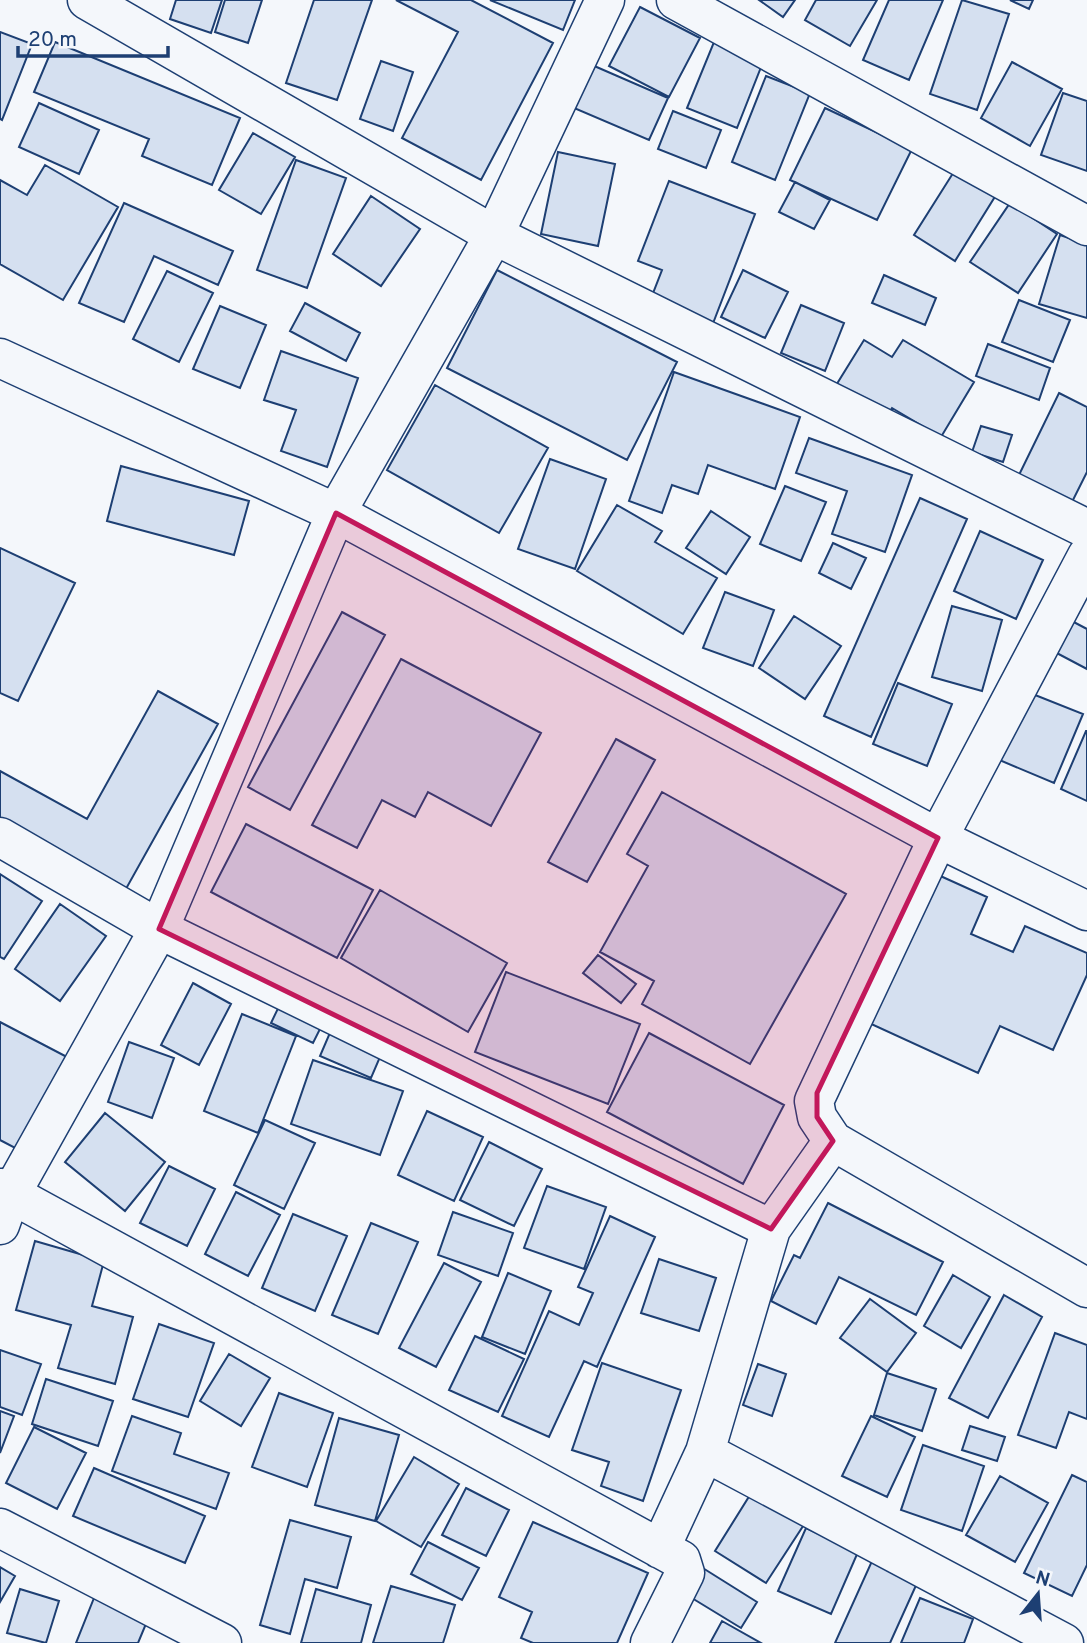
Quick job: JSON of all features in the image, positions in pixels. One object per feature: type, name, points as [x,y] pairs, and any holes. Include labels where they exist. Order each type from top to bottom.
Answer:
[{"type":"street","points":[[87,0],[494,235],[1087,529]]},
{"type":"street","points":[[605,0],[494,235],[337,513],[159,929],[4,1203],[681,1560],[685,1573],[650,1643]]},
{"type":"street","points":[[676,0],[1087,226]]},
{"type":"street","points":[[0,358],[337,513],[938,838],[1087,911]]},
{"type":"street","points":[[1087,556],[938,838],[814,1101],[817,1117],[833,1141],[1087,1289]]},
{"type":"street","points":[[0,837],[159,929],[771,1229]]},
{"type":"street","points":[[660,1549],[705,1452],[771,1229],[833,1141]]},
{"type":"street","points":[[705,1452],[1064,1643]]},
{"type":"street","points":[[0,1528],[222,1643]]},
{"type":"highlighted area","points":[[336,513],[938,838],[817,1093],[817,1117],[833,1141],[771,1229],[159,929]]},
{"type":"building","points":[[176,0],[222,0],[211,33],[170,19]]},
{"type":"building","points":[[225,0],[262,0],[248,43],[215,32]]},
{"type":"building","points":[[314,0],[372,0],[337,100],[286,83]]},
{"type":"building","points":[[396,0],[471,0],[553,43],[481,180],[402,138],[458,32]]},
{"type":"building","points":[[490,0],[575,0],[563,30]]},
{"type":"building","points":[[759,0],[795,0],[783,17]]},
{"type":"building","points":[[816,0],[877,0],[850,46],[805,20]]},
{"type":"building","points":[[889,0],[943,0],[909,80],[863,60]]},
{"type":"building","points":[[962,0],[1009,14],[977,110],[930,94]]},
{"type":"building","points":[[1010,0],[1033,0],[1029,9]]},
{"type":"building","points":[[640,7],[700,38],[669,97],[609,66]]},
{"type":"building","points":[[0,32],[32,44],[2,120],[0,119]]},
{"type":"building","points":[[55,42],[240,118],[212,185],[142,156],[149,139],[34,92]]},
{"type":"building","points":[[714,42],[763,62],[737,128],[687,108]]},
{"type":"building","points":[[381,61],[413,72],[393,131],[360,119]]},
{"type":"building","points":[[1012,62],[1062,89],[1030,146],[981,118]]},
{"type":"building","points":[[592,65],[668,98],[649,140],[574,108]]},
{"type":"building","points":[[766,76],[810,93],[775,180],[732,162]]},
{"type":"building","points":[[1063,93],[1087,101],[1087,171],[1041,155]]},
{"type":"building","points":[[39,103],[99,130],[79,174],[19,147]]},
{"type":"building","points":[[825,108],[912,149],[877,220],[790,180]]},
{"type":"building","points":[[673,111],[721,130],[706,168],[658,149]]},
{"type":"building","points":[[253,133],[295,157],[261,214],[219,190]]},
{"type":"building","points":[[558,152],[615,164],[598,246],[541,234]]},
{"type":"building","points":[[296,160],[346,178],[307,288],[257,270]]},
{"type":"building","points":[[45,165],[118,207],[63,300],[0,264],[0,180],[27,195]]},
{"type":"building","points":[[955,170],[996,195],[955,261],[914,235]]},
{"type":"building","points":[[669,181],[755,214],[712,326],[650,301],[662,270],[638,261]]},
{"type":"building","points":[[795,182],[830,200],[814,229],[779,212]]},
{"type":"building","points":[[371,196],[420,229],[381,286],[333,254]]},
{"type":"building","points":[[124,203],[233,251],[218,285],[154,256],[124,322],[79,303]]},
{"type":"building","points":[[1010,203],[1057,234],[1018,293],[970,262]]},
{"type":"building","points":[[1060,235],[1087,244],[1087,318],[1039,304]]},
{"type":"building","points":[[497,270],[677,362],[627,460],[447,368]]},
{"type":"building","points":[[743,270],[788,292],[765,338],[721,317]]},
{"type":"building","points":[[167,271],[213,293],[179,362],[133,339]]},
{"type":"building","points":[[884,275],[936,298],[925,325],[872,303]]},
{"type":"building","points":[[1019,300],[1070,320],[1053,362],[1002,342]]},
{"type":"building","points":[[305,303],[360,333],[346,361],[290,331]]},
{"type":"building","points":[[801,305],[844,323],[825,371],[781,353]]},
{"type":"building","points":[[220,306],[266,325],[240,388],[193,369]]},
{"type":"building","points":[[864,340],[892,357],[903,340],[974,382],[941,437],[892,408],[886,418],[835,387]]},
{"type":"building","points":[[988,344],[1050,368],[1039,400],[976,376]]},
{"type":"building","points":[[281,351],[358,378],[327,467],[281,451],[296,410],[264,400]]},
{"type":"building","points":[[674,372],[800,417],[775,489],[708,465],[698,494],[672,485],[662,513],[629,501]]},
{"type":"building","points":[[435,385],[548,448],[499,533],[387,470]]},
{"type":"building","points":[[1059,393],[1087,407],[1087,472],[1070,506],[1017,479]]},
{"type":"building","points":[[981,426],[1012,435],[1003,462],[972,452]]},
{"type":"building","points":[[809,438],[912,475],[885,552],[832,534],[847,491],[796,473]]},
{"type":"building","points":[[550,459],[606,479],[575,569],[518,549]]},
{"type":"building","points":[[121,466],[249,501],[234,555],[107,521]]},
{"type":"building","points":[[785,486],[826,502],[801,561],[760,544]]},
{"type":"building","points":[[920,498],[967,519],[871,737],[824,716]]},
{"type":"building","points":[[617,505],[662,531],[655,542],[717,578],[683,634],[577,571]]},
{"type":"building","points":[[711,511],[750,537],[726,574],[686,548]]},
{"type":"building","points":[[980,531],[1043,560],[1016,619],[954,591]]},
{"type":"building","points":[[833,543],[866,558],[851,589],[819,573]]},
{"type":"building","points":[[0,548],[75,583],[18,701],[0,693]]},
{"type":"building","points":[[725,592],[774,610],[753,666],[703,648]]},
{"type":"building","points":[[952,606],[1002,620],[982,691],[932,677]]},
{"type":"building","points":[[342,612],[385,635],[290,810],[248,787]]},
{"type":"building","points":[[794,616],[841,646],[805,699],[759,668]]},
{"type":"building","points":[[1068,619],[1087,629],[1087,669],[1051,650]]},
{"type":"building","points":[[401,659],[541,733],[491,826],[428,792],[415,817],[382,800],[357,848],[312,825]]},
{"type":"building","points":[[898,683],[952,704],[927,766],[873,744]]},
{"type":"building","points":[[158,691],[218,724],[122,896],[0,829],[0,771],[87,819]]},
{"type":"building","points":[[1025,691],[1083,714],[1054,783],[997,759]]},
{"type":"building","points":[[1087,731],[1087,801],[1061,789]]},
{"type":"building","points":[[616,739],[655,760],[587,882],[548,862]]},
{"type":"building","points":[[662,792],[846,894],[750,1064],[642,1004],[654,981],[600,952],[648,866],[627,854]]},
{"type":"building","points":[[246,824],[373,890],[337,958],[211,892]]},
{"type":"building","points":[[0,874],[42,901],[4,959],[0,957]]},
{"type":"building","points":[[936,874],[987,897],[971,934],[1013,952],[1025,926],[1087,953],[1087,975],[1053,1050],[1000,1026],[978,1073],[869,1023]]},
{"type":"building","points":[[380,890],[507,963],[468,1032],[341,958]]},
{"type":"building","points":[[60,904],[106,936],[60,1001],[15,969]]},
{"type":"building","points":[[598,955],[636,984],[621,1003],[583,973]]},
{"type":"building","points":[[506,972],[640,1024],[608,1104],[475,1052]]},
{"type":"building","points":[[193,983],[231,1004],[199,1065],[161,1045]]},
{"type":"building","points":[[283,998],[325,1019],[313,1043],[271,1023]]},
{"type":"building","points":[[242,1014],[296,1036],[258,1133],[204,1111]]},
{"type":"building","points":[[0,1022],[67,1057],[17,1149],[0,1140]]},
{"type":"building","points":[[332,1028],[383,1050],[371,1078],[320,1056]]},
{"type":"building","points":[[649,1033],[784,1105],[743,1184],[607,1112]]},
{"type":"building","points":[[129,1042],[174,1058],[152,1118],[108,1102]]},
{"type":"building","points":[[313,1060],[403,1091],[380,1155],[291,1124]]},
{"type":"building","points":[[427,1111],[483,1137],[454,1201],[398,1175]]},
{"type":"building","points":[[105,1113],[165,1162],[125,1211],[65,1162]]},
{"type":"building","points":[[265,1120],[315,1143],[284,1209],[234,1185]]},
{"type":"building","points":[[489,1142],[542,1169],[514,1226],[460,1200]]},
{"type":"building","points":[[169,1166],[215,1189],[187,1246],[140,1223]]},
{"type":"building","points":[[547,1186],[606,1207],[584,1269],[524,1248]]},
{"type":"building","points":[[236,1192],[280,1215],[248,1276],[205,1254]]},
{"type":"building","points":[[828,1203],[943,1262],[916,1315],[839,1277],[816,1324],[771,1301],[794,1255],[800,1258]]},
{"type":"building","points":[[453,1212],[513,1233],[498,1276],[438,1255]]},
{"type":"building","points":[[293,1214],[347,1236],[315,1311],[262,1288]]},
{"type":"building","points":[[610,1216],[655,1237],[597,1367],[584,1361],[549,1437],[502,1416],[549,1311],[579,1325],[593,1293],[578,1287]]},
{"type":"building","points":[[371,1223],[418,1242],[378,1334],[332,1315]]},
{"type":"building","points":[[35,1241],[104,1261],[92,1306],[133,1317],[115,1384],[58,1368],[71,1325],[16,1310]]},
{"type":"building","points":[[659,1259],[716,1278],[699,1331],[641,1313]]},
{"type":"building","points":[[444,1263],[481,1282],[436,1367],[399,1348]]},
{"type":"building","points":[[508,1273],[551,1291],[525,1354],[482,1337]]},
{"type":"building","points":[[953,1275],[990,1297],[961,1348],[924,1326]]},
{"type":"building","points":[[1004,1295],[1042,1317],[988,1418],[949,1398]]},
{"type":"building","points":[[870,1299],[916,1333],[887,1372],[840,1338]]},
{"type":"building","points":[[159,1324],[214,1343],[188,1417],[133,1399]]},
{"type":"building","points":[[1055,1333],[1087,1345],[1087,1419],[1069,1412],[1056,1448],[1018,1435]]},
{"type":"building","points":[[475,1336],[524,1359],[498,1412],[449,1390]]},
{"type":"building","points":[[0,1350],[41,1364],[22,1415],[0,1407]]},
{"type":"building","points":[[229,1354],[270,1378],[241,1426],[200,1401]]},
{"type":"building","points":[[602,1363],[681,1390],[643,1501],[601,1486],[609,1462],[572,1450]]},
{"type":"building","points":[[758,1364],[786,1374],[772,1416],[743,1405]]},
{"type":"building","points":[[887,1373],[936,1389],[922,1431],[874,1415]]},
{"type":"building","points":[[46,1379],[113,1401],[98,1446],[32,1424]]},
{"type":"building","points":[[279,1393],[333,1413],[307,1487],[252,1467]]},
{"type":"building","points":[[0,1411],[14,1416],[0,1453]]},
{"type":"building","points":[[132,1416],[181,1433],[174,1454],[229,1473],[216,1509],[112,1471]]},
{"type":"building","points":[[871,1416],[915,1437],[887,1497],[842,1476]]},
{"type":"building","points":[[339,1418],[399,1435],[375,1521],[315,1505]]},
{"type":"building","points":[[970,1426],[1005,1437],[997,1461],[962,1450]]},
{"type":"building","points":[[34,1427],[86,1453],[57,1509],[6,1483]]},
{"type":"building","points":[[923,1445],[984,1466],[962,1531],[901,1510]]},
{"type":"building","points":[[414,1457],[459,1484],[421,1547],[376,1521]]},
{"type":"building","points":[[94,1468],[205,1516],[185,1563],[73,1516]]},
{"type":"building","points":[[1072,1475],[1087,1482],[1087,1565],[1072,1596],[1024,1573]]},
{"type":"building","points":[[1000,1476],[1048,1503],[1015,1562],[966,1535]]},
{"type":"building","points":[[755,1487],[807,1520],[766,1583],[715,1551]]},
{"type":"building","points":[[466,1488],[509,1510],[486,1556],[442,1535]]},
{"type":"building","points":[[290,1520],[351,1537],[337,1588],[305,1579],[290,1634],[260,1625]]},
{"type":"building","points":[[533,1522],[648,1573],[617,1643],[533,1643],[521,1638],[532,1612],[499,1597]]},
{"type":"building","points":[[806,1528],[858,1552],[831,1614],[778,1591]]},
{"type":"building","points":[[428,1542],[479,1568],[462,1600],[411,1574]]},
{"type":"building","points":[[872,1561],[918,1581],[890,1643],[835,1643]]},
{"type":"building","points":[[698,1565],[757,1602],[741,1628],[682,1592]]},
{"type":"building","points":[[0,1567],[15,1576],[0,1602]]},
{"type":"building","points":[[391,1586],[455,1605],[443,1643],[373,1643]]},
{"type":"building","points":[[20,1589],[59,1601],[46,1643],[7,1633]]},
{"type":"building","points":[[316,1589],[371,1605],[361,1643],[301,1643]]},
{"type":"building","points":[[94,1598],[148,1619],[138,1643],[76,1643]]},
{"type":"building","points":[[920,1598],[973,1619],[964,1643],[901,1643]]},
{"type":"building","points":[[722,1621],[761,1643],[710,1643]]}]
